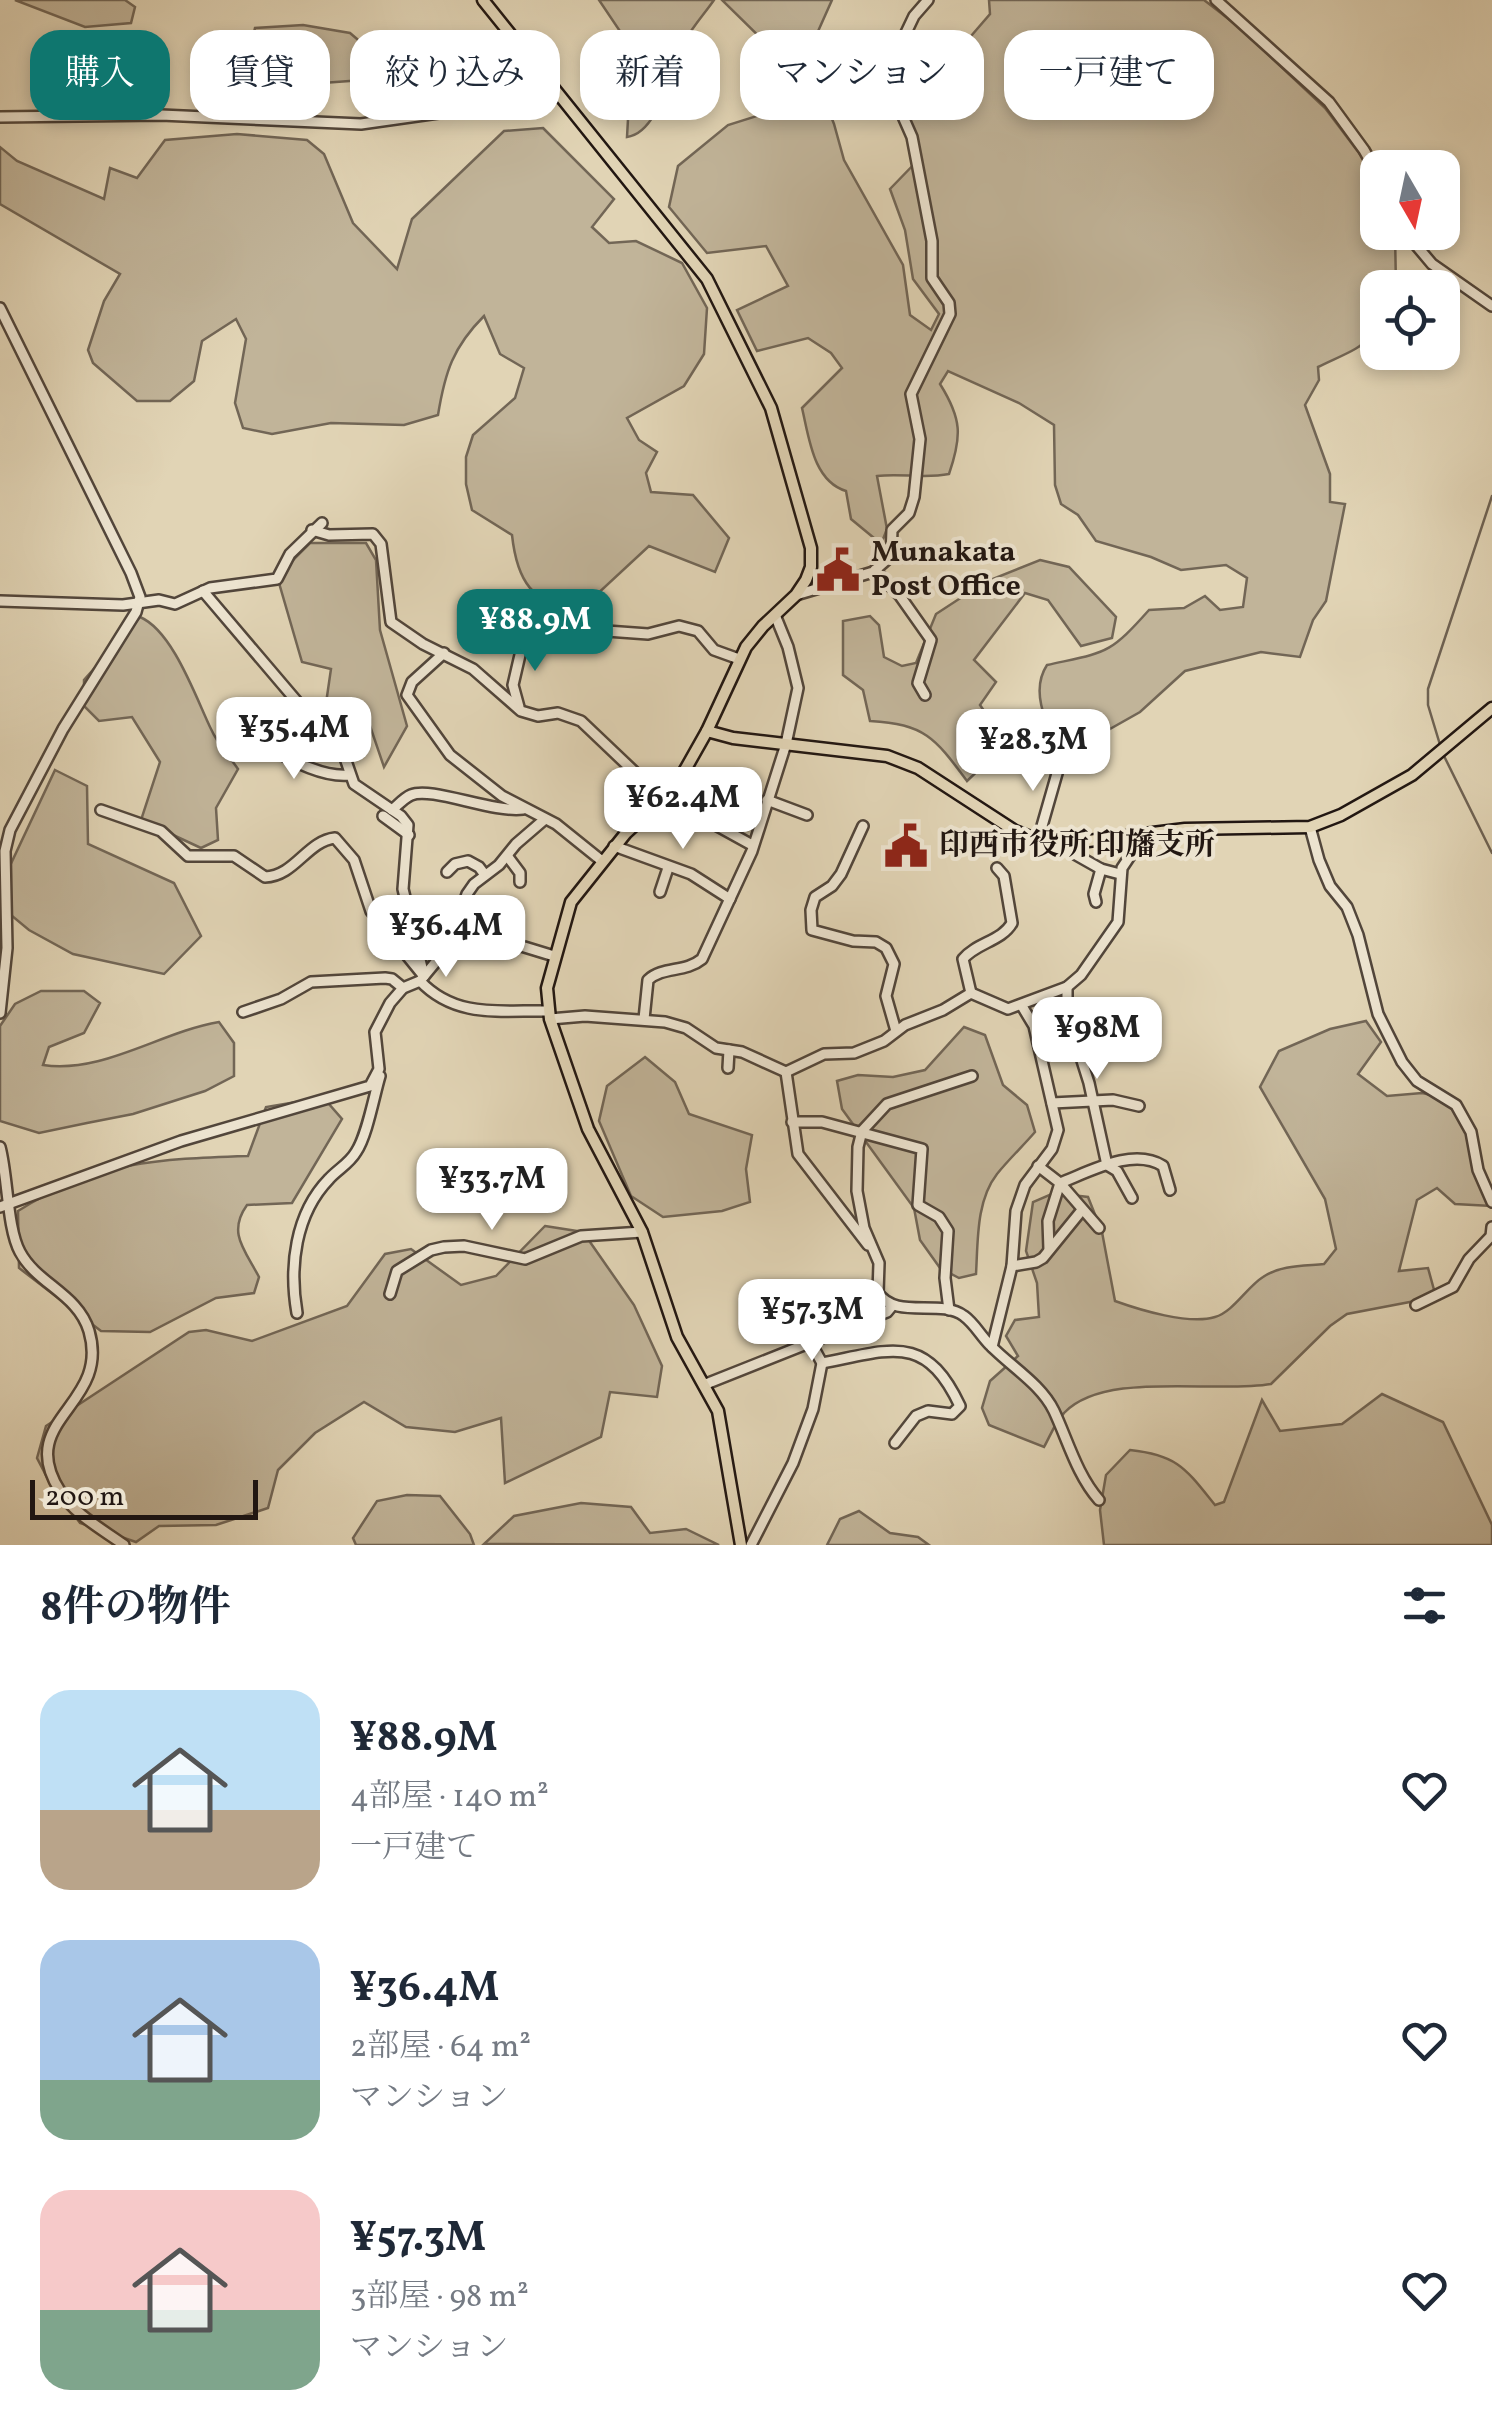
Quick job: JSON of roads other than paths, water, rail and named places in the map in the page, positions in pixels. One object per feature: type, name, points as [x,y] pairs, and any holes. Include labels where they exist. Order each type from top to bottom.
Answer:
[{"type":"main road","points":[[483,0],[507,30]]},
{"type":"main road","points":[[560,97],[707,279],[748,356],[783,443],[808,530],[811,566],[796,596],[752,638],[738,659],[708,732],[664,798],[614,846],[571,902],[548,988],[550,1015],[588,1128],[642,1232],[673,1327],[714,1398],[725,1437],[741,1545]]},
{"type":"main road","points":[[708,732],[868,752],[902,760],[1015,831],[1055,842],[1166,830],[1310,827],[1341,815],[1412,774],[1492,708]]},
{"type":"street","points":[[796,596],[875,570],[891,556],[892,530],[911,507],[920,439],[911,394],[950,314],[950,304],[932,278],[932,241],[912,138],[897,103],[892,77],[904,37],[914,16],[928,0]]},
{"type":"street","points":[[1216,0],[1329,102],[1364,150]]},
{"type":"street","points":[[0,117],[160,115],[360,124],[388,120]]},
{"type":"street","points":[[1421,250],[1432,264],[1492,306]]},
{"type":"street","points":[[0,308],[140,597],[114,650],[62,729],[10,830],[5,851],[7,948],[0,1013]]},
{"type":"street","points":[[0,601],[138,604],[152,600],[175,604],[203,591],[278,579],[290,554],[322,523]]},
{"type":"street","points":[[312,530],[330,535],[367,533],[378,538],[391,622],[423,644],[473,669],[521,711],[538,716],[558,713],[580,722],[664,798],[752,845]]},
{"type":"street","points":[[875,570],[900,596],[931,640],[918,683],[925,695]]},
{"type":"street","points":[[203,591],[345,758],[354,784],[387,813],[405,820],[410,834],[403,890],[422,979]]},
{"type":"street","points":[[644,1018],[648,980],[659,972],[687,969],[702,959],[752,845],[786,744],[798,688],[775,615]]},
{"type":"street","points":[[521,711],[513,685],[522,642],[593,630],[648,634],[679,626],[698,631],[714,650],[738,659]]},
{"type":"street","points":[[444,653],[408,688],[410,703],[450,754],[491,788],[546,819],[602,861]]},
{"type":"street","points":[[250,738],[303,764],[349,776]]},
{"type":"street","points":[[1038,840],[1062,756]]},
{"type":"street","points":[[387,813],[406,797],[419,793],[496,810],[523,809]]},
{"type":"street","points":[[767,800],[807,816]]},
{"type":"street","points":[[100,810],[161,832],[188,856],[234,856],[265,877],[281,875],[324,840],[335,838],[354,860],[371,912],[422,979],[450,1005],[611,1020],[644,1018],[686,1028],[710,1044],[755,1057],[786,1072]]},
{"type":"street","points":[[297,1313],[294,1276],[302,1224],[314,1198],[330,1177],[347,1165],[364,1138],[365,1123],[380,1080],[375,1032],[390,1003],[403,988],[422,979],[449,946],[468,894],[546,819]]},
{"type":"street","points":[[864,826],[841,874],[816,897],[811,910],[812,930],[854,941],[876,942],[886,948],[894,964],[886,996],[896,1031]]},
{"type":"street","points":[[1310,827],[1319,860],[1358,935],[1378,1014],[1402,1062],[1417,1081],[1456,1106],[1471,1132],[1478,1170],[1492,1202]]},
{"type":"street","points":[[971,993],[1008,1009],[1067,987],[1082,976],[1118,922],[1120,874],[1132,853],[1166,830]]},
{"type":"street","points":[[1055,842],[1101,869],[1120,874]]},
{"type":"street","points":[[614,846],[691,874],[730,899]]},
{"type":"street","points":[[508,857],[520,873],[520,882]]},
{"type":"street","points":[[447,872],[455,864],[468,861],[479,866],[485,876]]},
{"type":"street","points":[[660,892],[668,868]]},
{"type":"street","points":[[971,993],[963,959],[1005,933],[1012,923],[1004,876],[997,868]]},
{"type":"street","points":[[1096,902],[1094,894],[1101,869]]},
{"type":"street","points":[[461,912],[483,921],[496,918]]},
{"type":"street","points":[[518,944],[554,956]]},
{"type":"street","points":[[244,1012],[281,999],[311,982],[392,979],[403,988]]},
{"type":"street","points":[[1067,987],[1067,1013],[1089,1083],[1107,1165],[1117,1171],[1132,1198]]},
{"type":"street","points":[[786,1072],[824,1054],[854,1053],[884,1042],[896,1031],[971,993]]},
{"type":"street","points":[[992,1348],[1012,1266],[1016,1211],[1025,1185],[1057,1139],[1034,1026],[1022,1006]]},
{"type":"street","points":[[728,1068],[730,1050]]},
{"type":"street","points":[[5,1206],[181,1140],[362,1089],[370,1086],[379,1069]]},
{"type":"street","points":[[786,1072],[798,1154],[876,1255]]},
{"type":"street","points":[[972,1076],[887,1104],[862,1131],[856,1191],[864,1228],[876,1255],[878,1294],[892,1306],[948,1310],[967,1317],[992,1348],[1050,1404],[1076,1456],[1082,1478],[1099,1500]]},
{"type":"street","points":[[1052,1103],[1113,1100],[1139,1106]]},
{"type":"street","points":[[792,1122],[822,1122],[923,1151],[918,1205],[939,1217],[948,1231],[948,1310]]},
{"type":"street","points":[[0,1148],[5,1206],[14,1240],[22,1257],[79,1308],[94,1354],[88,1382],[47,1438],[49,1464],[60,1491],[96,1528],[124,1545]]},
{"type":"street","points":[[1049,1250],[1050,1206],[1060,1183],[1107,1165],[1134,1160],[1158,1162],[1167,1174],[1170,1190]]},
{"type":"street","points":[[1038,1166],[1060,1183],[1099,1228]]},
{"type":"street","points":[[1012,1266],[1036,1262],[1082,1210]]},
{"type":"street","points":[[1416,1305],[1452,1287],[1468,1260],[1491,1236],[1492,1227]]},
{"type":"street","points":[[390,1294],[397,1271],[430,1250],[464,1246],[526,1259],[581,1236],[642,1232]]},
{"type":"street","points":[[706,1384],[887,1312],[892,1306]]},
{"type":"street","points":[[751,1545],[794,1462],[814,1409],[822,1362],[811,1343]]},
{"type":"street","points":[[822,1362],[907,1351],[935,1364],[960,1406],[952,1414],[928,1411],[916,1416],[895,1442]]},
{"type":"waterway","points":[[1441,748],[1428,705],[1428,689],[1492,496]]},
{"type":"waterway","points":[[1444,756],[1492,853]]},
{"type":"place","name":"Munakata Post Office","points":[[838,570]]},
{"type":"place","name":"印西市役所 印旛支所","points":[[906,846]]}]
